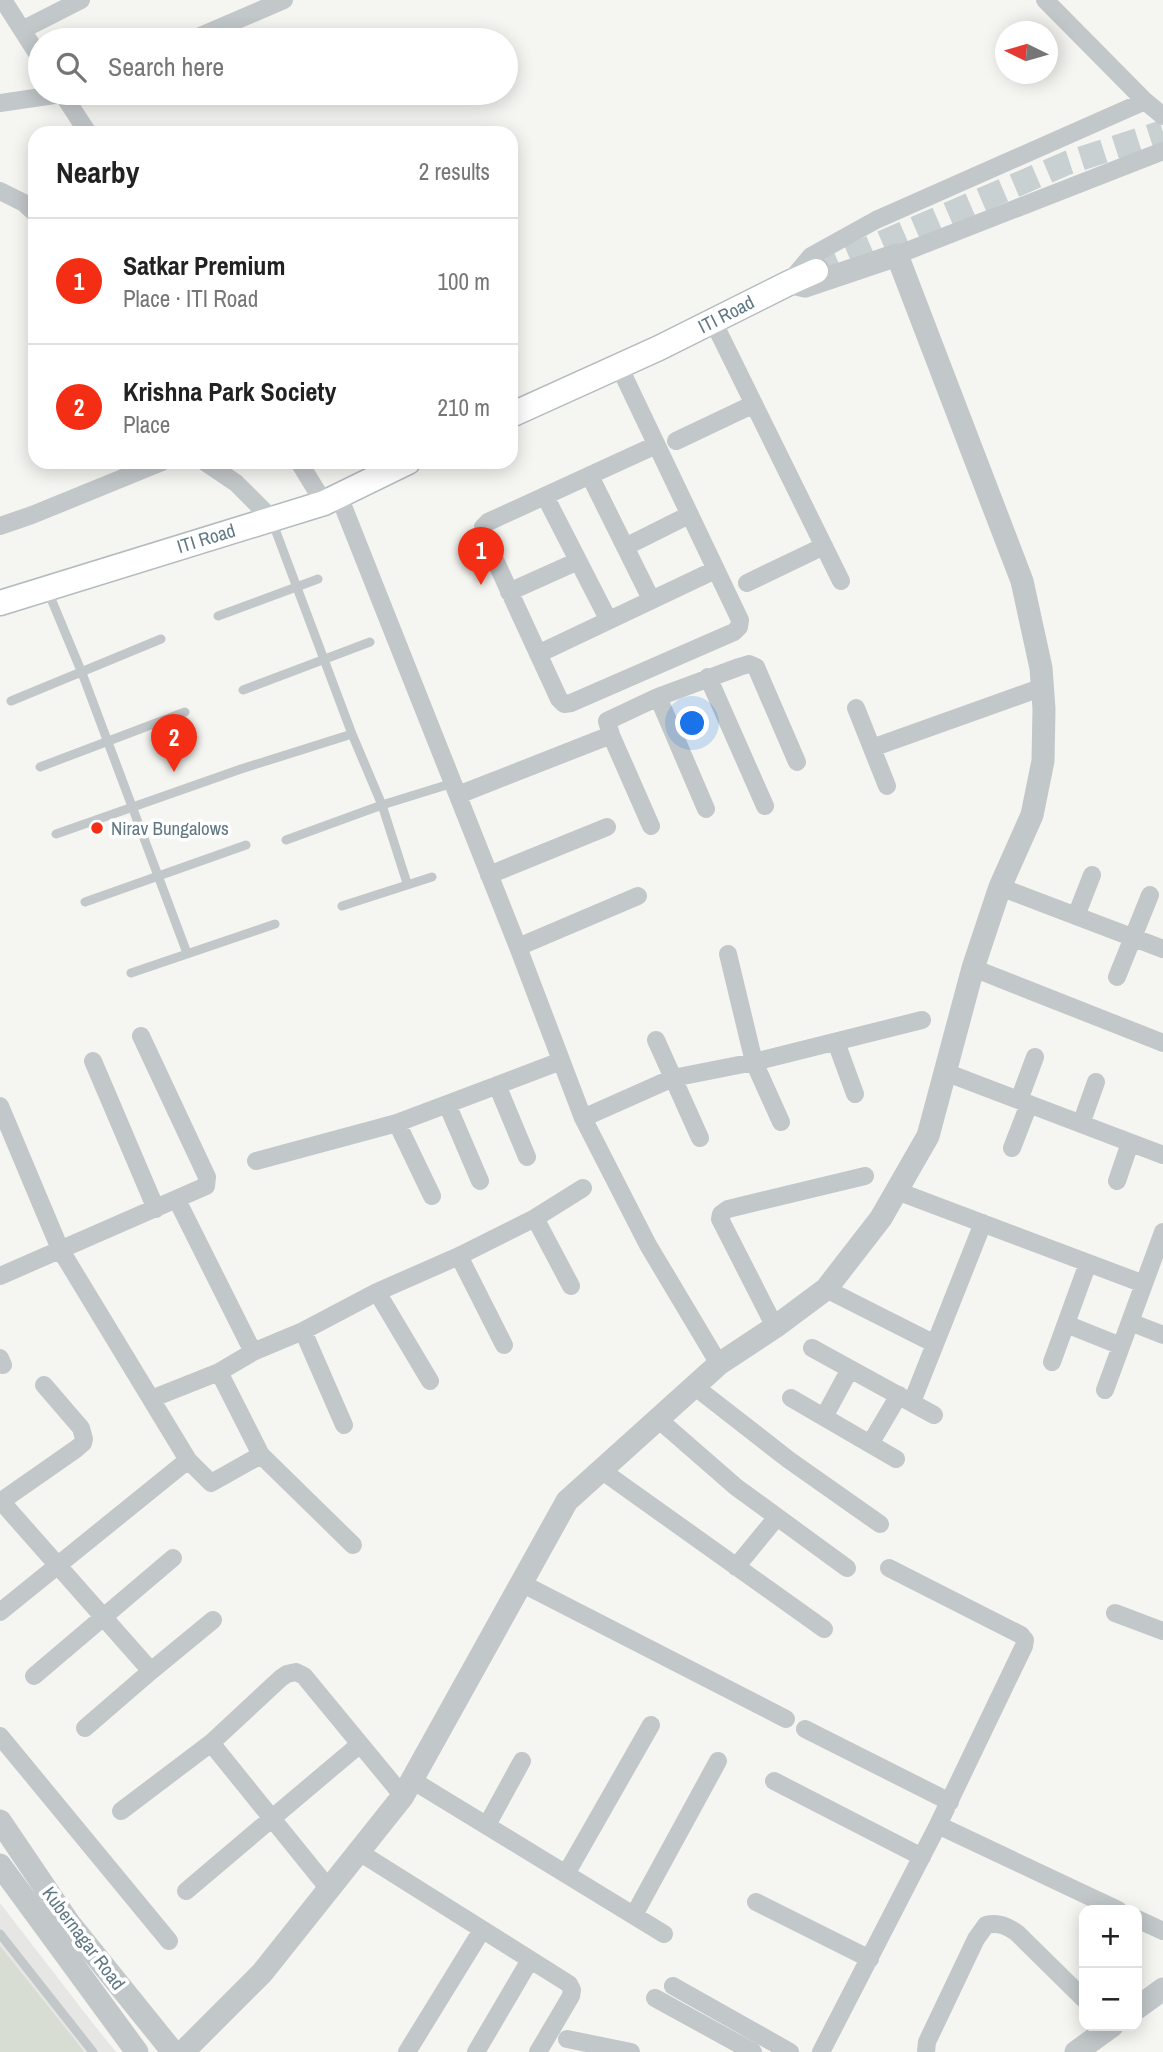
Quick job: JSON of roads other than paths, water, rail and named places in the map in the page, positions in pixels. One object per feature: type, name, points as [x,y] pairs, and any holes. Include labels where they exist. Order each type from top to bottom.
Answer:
[{"type":"main road","name":"ITI Road","points":[[518,412],[816,271]]},
{"type":"main road","name":"ITI Road","points":[[0,603],[331,499],[393,469]]},
{"type":"street","points":[[4,0],[28,39]]},
{"type":"street","points":[[22,30],[81,0]]},
{"type":"street","points":[[219,28],[284,0]]},
{"type":"street","points":[[1045,0],[1163,116]]},
{"type":"street","points":[[0,110],[0,103],[28,99]]},
{"type":"street","points":[[1145,101],[876,220],[811,256],[789,283],[805,286],[897,255],[1163,151]]},
{"type":"street","points":[[72,105],[84,126]]},
{"type":"street","points":[[0,191],[28,206]]},
{"type":"street","points":[[183,2052],[262,1973],[407,1788],[567,1501],[719,1364],[826,1289],[881,1218],[928,1136],[973,968],[1000,887],[1032,815],[1043,761],[1044,735],[1041,668],[1022,581],[897,255]]},
{"type":"street","points":[[713,321],[841,581]]},
{"type":"street","points":[[619,366],[740,620],[739,627],[733,632],[564,704],[559,699],[509,592],[484,536],[483,527],[488,522],[656,445]]},
{"type":"street","points":[[676,441],[754,404]]},
{"type":"street","points":[[0,526],[145,469]]},
{"type":"street","points":[[215,469],[236,483],[271,518]]},
{"type":"street","points":[[305,469],[331,499],[455,789],[519,947],[583,1118],[648,1245],[719,1364]]},
{"type":"street","points":[[590,476],[651,599]]},
{"type":"street","points":[[545,496],[608,619]]},
{"type":"street","points":[[625,547],[690,515]]},
{"type":"street","points":[[747,583],[824,547]]},
{"type":"street","points":[[509,592],[578,561]]},
{"type":"street","points":[[538,654],[715,570]]},
{"type":"street","points":[[651,826],[607,721],[659,697],[749,664],[756,667],[797,762]]},
{"type":"street","points":[[708,677],[765,806]]},
{"type":"street","points":[[872,748],[1042,687]]},
{"type":"street","points":[[659,697],[706,809]]},
{"type":"street","points":[[856,708],[887,786]]},
{"type":"street","points":[[455,789],[611,735]]},
{"type":"street","points":[[489,874],[607,827]]},
{"type":"street","points":[[1076,916],[1092,875]]},
{"type":"street","points":[[1000,887],[1163,949]]},
{"type":"street","points":[[1116,976],[1150,895]]},
{"type":"street","points":[[519,947],[638,896]]},
{"type":"street","points":[[728,954],[754,1062],[781,1122]]},
{"type":"street","points":[[973,968],[1163,1043]]},
{"type":"street","points":[[583,1118],[673,1078],[754,1062],[922,1020]]},
{"type":"street","points":[[0,1276],[203,1189],[207,1183],[142,1036]]},
{"type":"street","points":[[656,1040],[700,1138]]},
{"type":"street","points":[[836,1042],[855,1094]]},
{"type":"street","points":[[1012,1147],[1035,1057]]},
{"type":"street","points":[[93,1061],[156,1209]]},
{"type":"street","points":[[256,1161],[397,1123],[561,1061]]},
{"type":"street","points":[[945,1072],[1163,1155]]},
{"type":"street","points":[[1081,1124],[1096,1082]]},
{"type":"street","points":[[497,1085],[527,1157]]},
{"type":"street","points":[[447,1104],[480,1181]]},
{"type":"street","points":[[0,1106],[8,1149],[60,1249],[188,1460],[211,1483],[261,1455]]},
{"type":"street","points":[[397,1123],[432,1196]]},
{"type":"street","points":[[1117,1181],[1130,1143]]},
{"type":"street","points":[[775,1327],[720,1219],[721,1214],[728,1209],[864,1176]]},
{"type":"street","points":[[151,1399],[219,1372],[253,1352],[303,1331],[377,1292],[459,1256],[536,1218],[583,1188]]},
{"type":"street","points":[[897,1191],[1144,1284]]},
{"type":"street","points":[[177,1200],[253,1352]]},
{"type":"street","points":[[536,1218],[571,1286]]},
{"type":"street","points":[[870,1444],[906,1398],[935,1343],[983,1223]]},
{"type":"street","points":[[1105,1390],[1163,1232]]},
{"type":"street","points":[[459,1256],[504,1345]]},
{"type":"street","points":[[1052,1362],[1088,1263]]},
{"type":"street","points":[[826,1289],[935,1343]]},
{"type":"street","points":[[377,1292],[430,1381]]},
{"type":"street","points":[[1130,1322],[1163,1335]]},
{"type":"street","points":[[1066,1324],[1121,1346]]},
{"type":"street","points":[[303,1331],[344,1425]]},
{"type":"street","points":[[812,1348],[934,1415]]},
{"type":"street","points":[[824,1417],[850,1369]]},
{"type":"street","points":[[219,1372],[261,1455],[353,1545]]},
{"type":"street","points":[[44,1384],[81,1428],[85,1439],[76,1449],[0,1501],[151,1671]]},
{"type":"street","points":[[694,1386],[789,1460],[880,1524]]},
{"type":"street","points":[[791,1398],[896,1458]]},
{"type":"street","points":[[658,1419],[736,1487],[847,1568]]},
{"type":"street","points":[[0,1612],[188,1460]]},
{"type":"street","points":[[601,1470],[824,1629]]},
{"type":"street","points":[[736,1567],[777,1517]]},
{"type":"street","points":[[34,1676],[173,1558]]},
{"type":"street","points":[[821,2052],[950,1802],[1025,1640],[1021,1634],[889,1568]]},
{"type":"street","points":[[521,1583],[786,1719]]},
{"type":"street","points":[[1115,1613],[1163,1631]]},
{"type":"street","points":[[85,1728],[213,1620]]},
{"type":"street","points":[[121,1811],[211,1743],[281,1678],[296,1672],[304,1676],[360,1744],[407,1788],[487,1825],[664,1934]]},
{"type":"street","points":[[566,1874],[651,1725]]},
{"type":"street","points":[[805,1729],[950,1802]]},
{"type":"street","points":[[0,1736],[169,1941]]},
{"type":"street","points":[[211,1743],[329,1889]]},
{"type":"street","points":[[186,1891],[360,1744]]},
{"type":"street","points":[[487,1825],[522,1761]]},
{"type":"street","points":[[634,1915],[718,1761]]},
{"type":"street","points":[[775,1781],[922,1857]]},
{"type":"street","name":"Kubernagar Road","points":[[0,1821],[69,1923],[173,2052]]},
{"type":"street","points":[[938,1825],[1107,1905]]},
{"type":"street","points":[[359,1852],[569,1984],[571,1996],[538,2052]]},
{"type":"street","name":"Kubernagar Road","points":[[0,1865],[137,2052]]},
{"type":"street","points":[[756,1902],[870,1959]]},
{"type":"street","points":[[1142,1921],[1163,1931]]},
{"type":"street","points":[[926,2052],[927,2042],[976,1939],[986,1925],[1000,1924],[1017,1933],[1079,1994]]},
{"type":"street","points":[[407,2052],[482,1930]]},
{"type":"street","points":[[476,2052],[530,1960]]},
{"type":"street","points":[[673,1986],[790,2052]]},
{"type":"street","points":[[1142,2004],[1163,1989]]},
{"type":"street","points":[[655,1998],[753,2052]]},
{"type":"street","points":[[1076,2052],[1105,2031]]},
{"type":"street","points":[[567,2039],[631,2052]]},
{"type":"lane","points":[[271,518],[352,734],[382,805],[407,883]]},
{"type":"lane","points":[[218,615],[318,579]]},
{"type":"lane","points":[[47,588],[82,673],[187,953]]},
{"type":"lane","points":[[11,701],[161,639]]},
{"type":"lane","points":[[243,690],[370,642]]},
{"type":"lane","points":[[40,766],[185,712]]},
{"type":"lane","points":[[56,834],[241,769],[352,734]]},
{"type":"lane","points":[[286,840],[382,805],[455,789]]},
{"type":"lane","points":[[85,902],[246,845]]},
{"type":"lane","points":[[342,906],[432,877]]},
{"type":"lane","points":[[131,973],[275,924]]},
{"type":"lane","points":[[0,1934],[93,2052]]},
{"type":"tunnel","points":[[816,271],[1067,163],[1163,132]]},
{"type":"place","name":"Satkar Premium","points":[[481,585]]},
{"type":"place","name":"Krishna Park Society","points":[[174,772]]},
{"type":"place","name":"Nirav Bungalows","points":[[97,828]]}]
